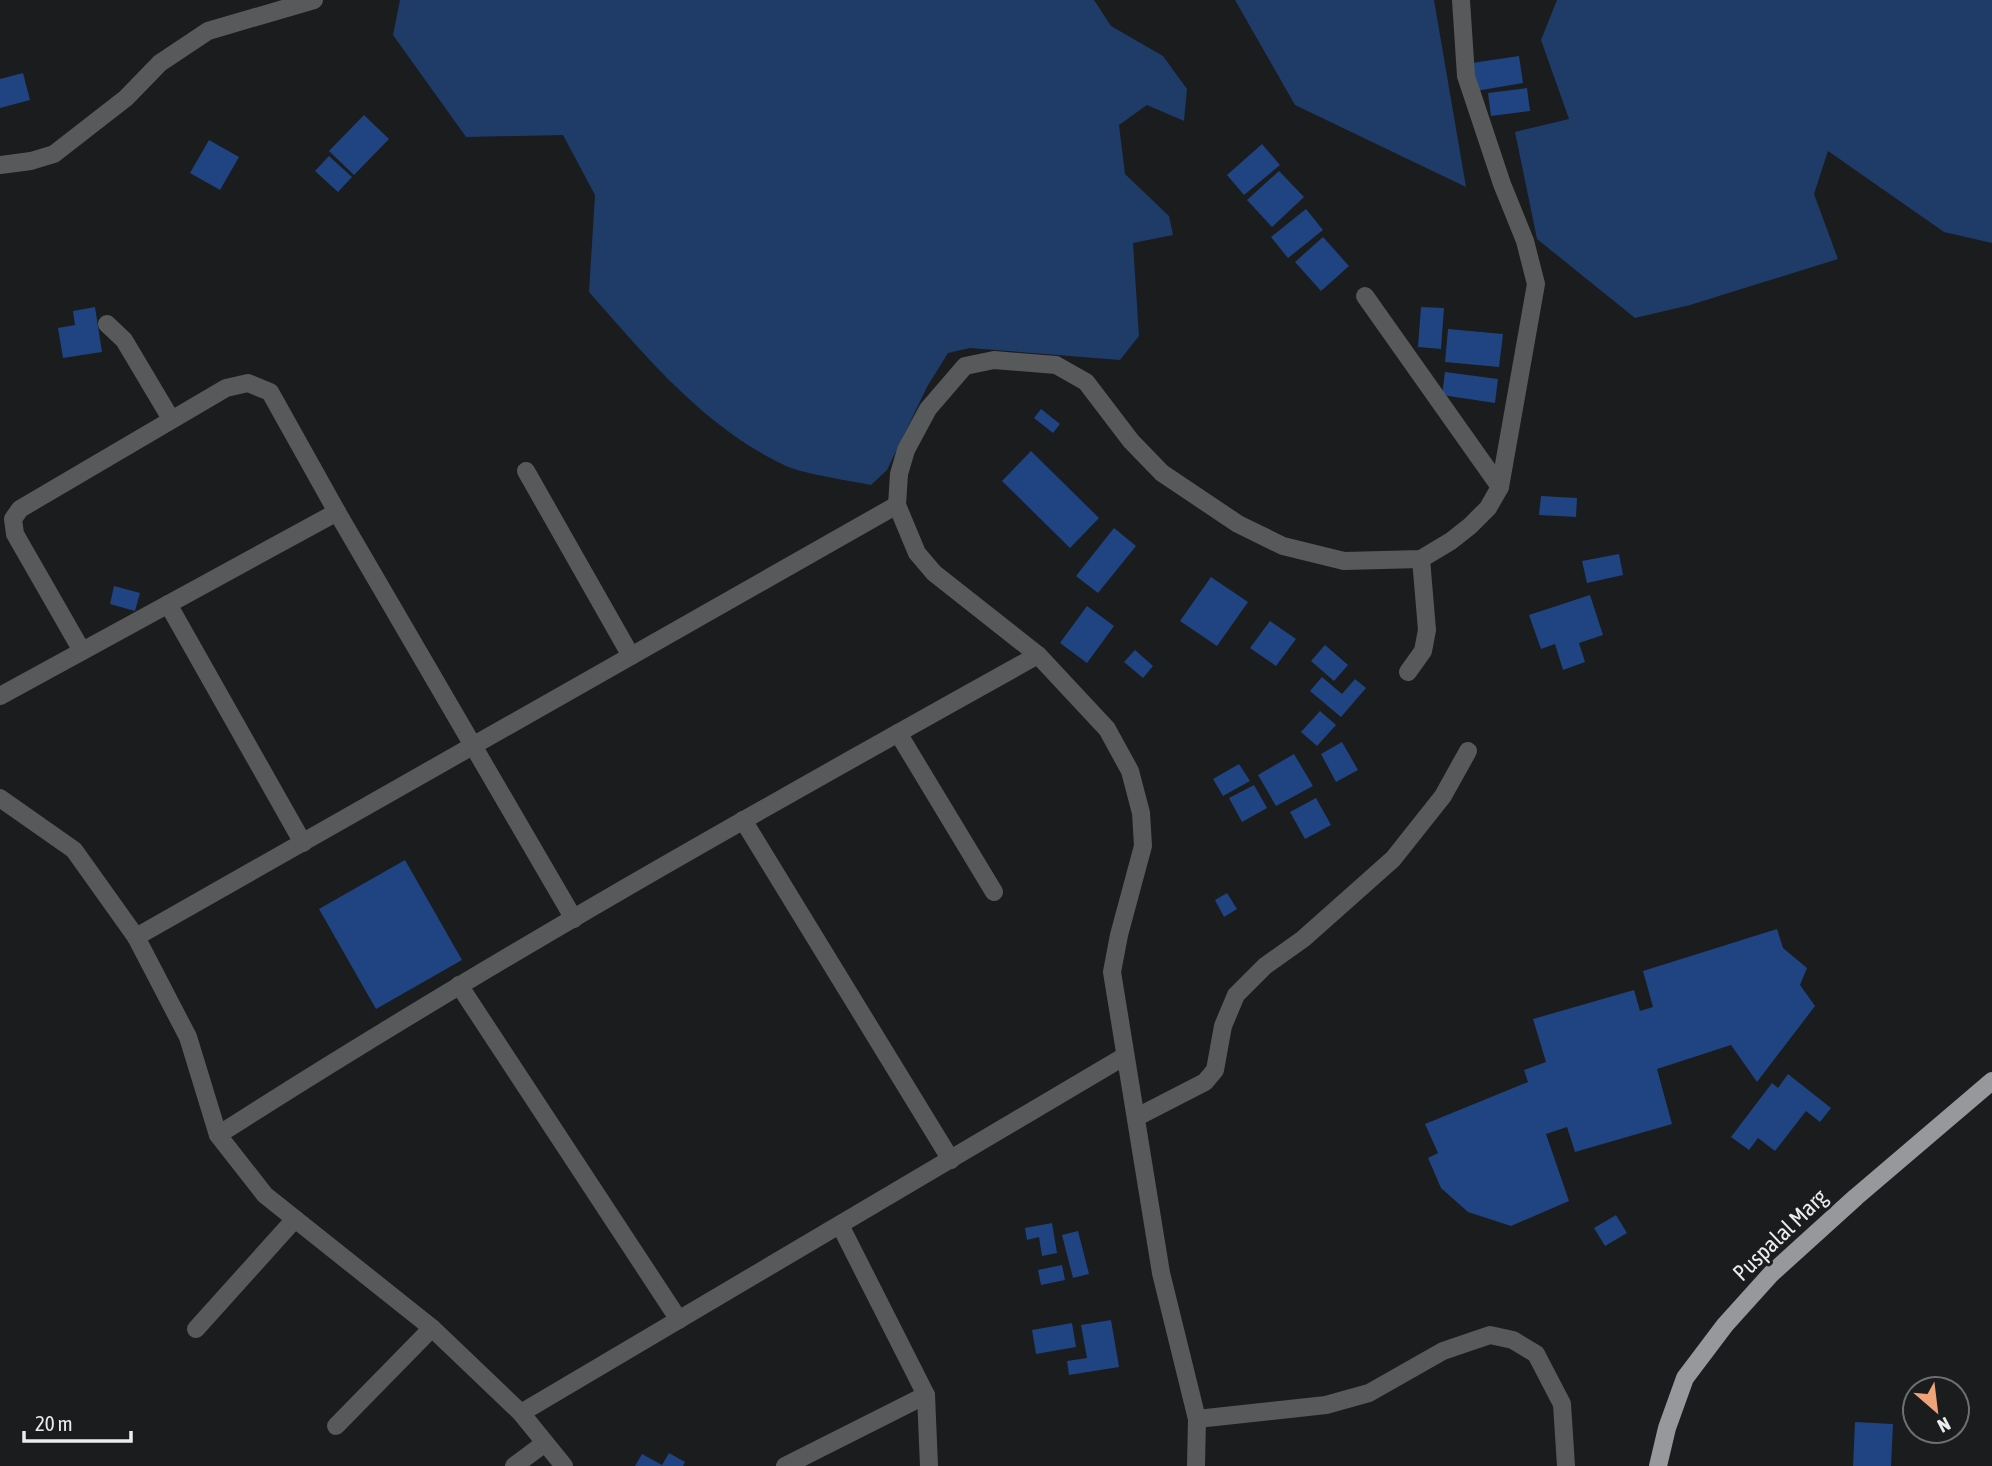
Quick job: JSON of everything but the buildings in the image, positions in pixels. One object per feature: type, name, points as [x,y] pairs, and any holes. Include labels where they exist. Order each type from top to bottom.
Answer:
[{"type":"main road","name":"Puspalal Marg","points":[[1658,1466],[1667,1429],[1685,1378],[1725,1325],[1772,1274],[1875,1180],[1992,1081]]},
{"type":"street","points":[[0,165],[31,161],[54,154],[126,98],[160,63],[208,31],[314,0]]},
{"type":"street","points":[[1196,1466],[1197,1419],[1161,1273],[1112,972],[1143,846],[1141,813],[1130,771],[1107,729],[1038,656],[934,573],[917,553],[897,505],[900,474],[906,450],[928,409],[965,366],[994,360],[1056,365],[1086,382],[1131,441],[1162,473],[1238,524],[1283,546],[1344,561],[1421,559],[1470,526],[1488,508],[1500,487],[1536,285],[1525,240],[1502,184],[1466,76],[1461,0]]},
{"type":"street","points":[[1365,296],[1500,487]]},
{"type":"street","points":[[107,324],[124,340],[171,419]]},
{"type":"street","points":[[82,651],[15,534],[13,519],[20,509],[226,388],[248,383],[270,393],[574,919]]},
{"type":"street","points":[[526,471],[631,656]]},
{"type":"street","points":[[136,937],[897,505]]},
{"type":"street","points":[[0,696],[337,512]]},
{"type":"street","points":[[1408,672],[1423,652],[1427,630],[1421,559]]},
{"type":"street","points":[[168,604],[303,843]]},
{"type":"street","points":[[218,1135],[459,985],[743,820],[1038,656]]},
{"type":"street","points":[[898,733],[994,892]]},
{"type":"street","points":[[1137,1117],[1205,1082],[1215,1070],[1223,1026],[1236,995],[1265,966],[1303,939],[1393,859],[1443,796],[1468,751]]},
{"type":"street","points":[[0,797],[74,850],[136,937],[188,1037],[218,1135],[265,1195],[432,1328],[521,1413],[564,1466]]},
{"type":"street","points":[[743,820],[951,1160]]},
{"type":"street","points":[[459,985],[679,1320]]},
{"type":"street","points":[[521,1413],[1125,1056]]},
{"type":"street","points":[[195,1329],[295,1219]]},
{"type":"street","points":[[841,1225],[926,1395],[929,1466]]},
{"type":"street","points":[[335,1426],[432,1328]]},
{"type":"street","points":[[1197,1419],[1326,1405],[1369,1393],[1443,1351],[1490,1335],[1513,1339],[1536,1354],[1562,1404],[1566,1466]]},
{"type":"street","points":[[785,1466],[926,1395]]},
{"type":"street","points":[[514,1466],[545,1443]]},
{"type":"shaded area","points":[[400,0],[1094,0],[1111,26],[1163,56],[1187,89],[1184,121],[1147,105],[1119,125],[1125,174],[1169,216],[1173,235],[1133,243],[1139,336],[1120,360],[970,348],[948,353],[927,387],[887,470],[871,485],[816,475],[786,466],[729,432],[703,412],[655,366],[589,292],[595,195],[563,135],[466,137],[393,35]]},
{"type":"shaded area","points":[[1235,0],[1434,0],[1466,187],[1295,105]]},
{"type":"shaded area","points":[[1557,0],[1992,0],[1992,243],[1944,232],[1828,151],[1814,194],[1838,259],[1690,305],[1635,318],[1537,239],[1515,132],[1569,119],[1541,40]]}]
